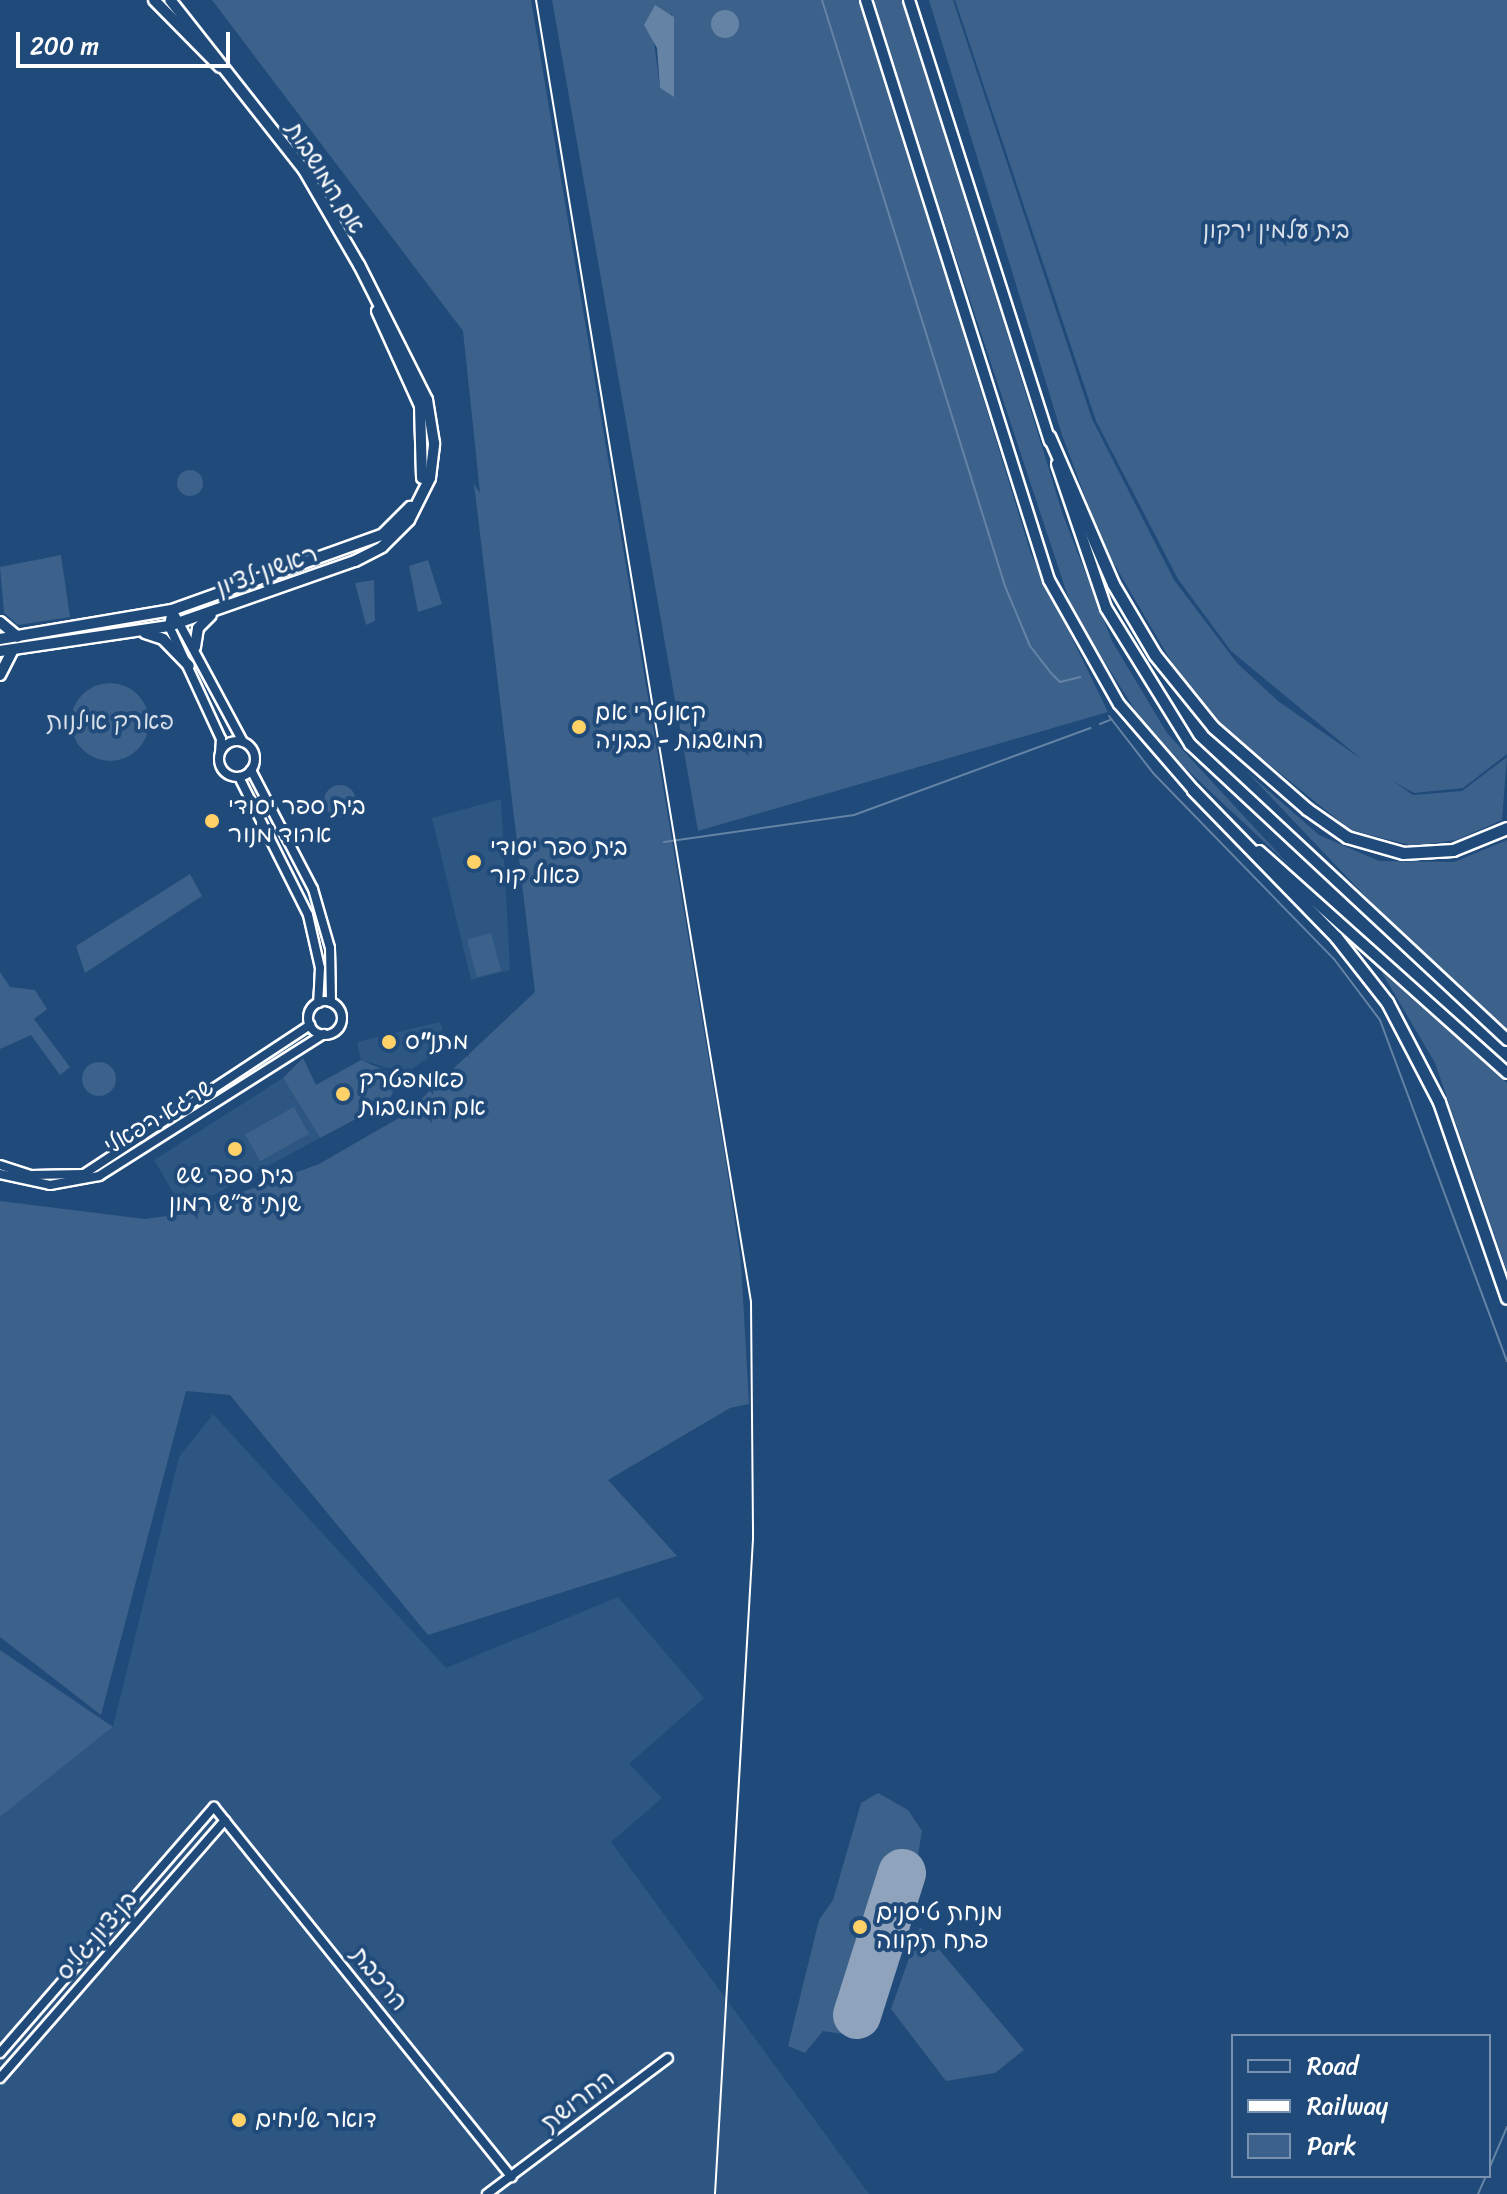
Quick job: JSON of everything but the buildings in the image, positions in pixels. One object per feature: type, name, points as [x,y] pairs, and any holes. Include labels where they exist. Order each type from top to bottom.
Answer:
[{"type":"highway","points":[[1049,436],[1113,584],[1168,674],[1213,727],[1307,809],[1347,837],[1403,853],[1453,850],[1507,828]]},
{"type":"highway","points":[[1193,790],[1350,952],[1399,1020],[1447,1123],[1507,1298]]},
{"type":"main road","name":"אם המושבות","points":[[154,0],[240,88],[305,175],[423,403]]},
{"type":"main road","name":"אם המושבות","points":[[170,0],[304,170],[423,403]]},
{"type":"main road","points":[[866,0],[1049,580],[1119,704],[1193,790],[1507,1073]]},
{"type":"main road","points":[[909,0],[1097,588],[1176,726],[1205,761],[1507,1040]]},
{"type":"main road","name":"ראשון לציון","points":[[0,651],[139,632],[184,622],[382,547],[409,520],[430,478],[434,443],[423,403]]},
{"type":"main road","name":"ראשון לציון","points":[[0,639],[172,610],[382,535],[404,515],[424,474],[423,403]]},
{"type":"main road","points":[[195,647],[198,628],[219,609]]},
{"type":"main road","points":[[0,622],[18,637]]},
{"type":"main road","points":[[139,632],[163,639],[189,666]]},
{"type":"main road","points":[[0,675],[13,650]]},
{"type":"street","points":[[172,610],[184,622],[243,742],[254,753],[251,770],[313,889],[330,948],[331,1002],[342,1019],[324,1034],[310,1025],[318,1003],[320,968],[308,915],[239,777],[221,768],[221,739],[169,626],[172,610]]},
{"type":"street","points":[[220,752],[243,742]]},
{"type":"street","points":[[239,777],[251,770]]},
{"type":"street","points":[[318,1003],[331,1002]]},
{"type":"street","name":"שרגא רפאלי","points":[[0,1165],[31,1175],[84,1174],[310,1025]]},
{"type":"street","name":"שרגא רפאלי","points":[[0,1174],[50,1185],[99,1176],[324,1034]]},
{"type":"street","name":"הרכבת","points":[[214,1807],[512,2177]]},
{"type":"street","name":"בן ציון גליס","points":[[0,2053],[214,1807]]},
{"type":"street","name":"בן ציון גליס","points":[[0,2078],[225,1820]]},
{"type":"street","name":"החרושת","points":[[487,2194],[668,2058]]},
{"type":"shaded area","points":[[655,5],[674,17],[674,97],[660,88],[657,48],[644,25]]},
{"type":"shaded area","points":[[725,10],[735,14],[739,24],[735,34],[725,38],[715,34],[711,24],[715,14]]},
{"type":"shaded area","name":"בית ספר יסודי פאול קור","points":[[501,799],[510,970],[471,980],[432,818]]},
{"type":"shaded area","points":[[440,1022],[447,1045],[406,1073],[361,1060],[357,1042]]},
{"type":"shaded area","name":"בית ספר שש שנתי ע״ש רמון","points":[[283,1078],[320,1138],[184,1211],[154,1160]]},
{"type":"shaded area","points":[[213,1414],[446,1668],[618,1597],[704,1698],[629,1764],[662,1798],[611,1842],[869,2194],[0,2194],[0,1817],[113,1727],[179,1457]]},
{"type":"green space","points":[[212,0],[531,0],[725,1156],[741,1262],[749,1404],[730,1408],[608,1480],[677,1556],[428,1635],[230,1395],[186,1391],[101,1715],[0,1637],[0,1201],[145,1219],[182,1214],[319,1164],[404,1115],[535,992],[474,484],[480,493],[463,331]]},
{"type":"green space","points":[[552,0],[861,0],[1031,554],[1108,712],[698,831]],"holes":[[[672,13],[673,90],[669,93],[660,88],[654,42]]]},
{"type":"green space","points":[[871,0],[905,0],[1063,515],[1112,641],[1167,733],[1291,867],[1152,737],[1073,612]]},
{"type":"green space","points":[[929,0],[953,0],[1092,419],[1174,580],[1237,663],[1278,701],[1413,795],[1462,791],[1507,757],[1502,820],[1456,840],[1414,846],[1350,830],[1227,730],[1175,668],[1103,545],[1062,435]]},
{"type":"green space","name":"בית עלמין ירקון","points":[[955,0],[1507,0],[1507,754],[1463,788],[1414,793],[1377,772],[1231,651],[1178,579],[1096,421]]},
{"type":"green space","points":[[190,470],[199,474],[203,483],[199,492],[190,496],[181,492],[177,483],[181,474]]},
{"type":"green space","points":[[61,555],[70,617],[18,625],[4,613],[0,567]]},
{"type":"green space","points":[[428,560],[442,604],[418,612],[409,566]]},
{"type":"green space","points":[[374,580],[375,621],[366,625],[355,583]]},
{"type":"green space","name":"פארק אילנות","points":[[110,683],[125,686],[138,694],[146,707],[149,722],[146,737],[138,750],[125,758],[110,761],[95,758],[82,750],[74,737],[71,722],[74,707],[82,694],[95,686]]},
{"type":"green space","points":[[1246,771],[1319,835],[1379,861],[1454,862],[1507,840],[1507,1029],[1388,920]]},
{"type":"green space","points":[[340,785],[351,790],[356,801],[351,812],[340,817],[329,812],[324,801],[329,790]]},
{"type":"green space","points":[[190,874],[202,896],[85,973],[76,946]]},
{"type":"green space","points":[[491,933],[501,971],[477,977],[467,939]]},
{"type":"green space","points":[[1381,971],[1507,1083],[1507,1271],[1435,1063]]},
{"type":"green space","points":[[0,972],[10,987],[35,990],[47,1009],[34,1019],[70,1067],[60,1075],[31,1035],[0,1049]]},
{"type":"green space","name":"פאמפטרק אם המושבות","points":[[303,1058],[316,1085],[361,1060],[400,1077],[388,1102],[320,1138],[283,1078]]},
{"type":"green space","points":[[99,1062],[111,1067],[116,1079],[111,1091],[99,1096],[87,1091],[82,1079],[87,1067]]},
{"type":"green space","points":[[294,1107],[309,1134],[260,1161],[245,1134]]},
{"type":"green space","points":[[0,1650],[113,1727],[0,1817]]},
{"type":"green space","name":"מנחת טיסנים פתח תקווה","points":[[878,1793],[908,1810],[922,1831],[903,1945],[863,2037],[823,2031],[805,2053],[788,2046],[819,1920],[833,1900],[861,1803]]},
{"type":"green space","points":[[920,1927],[1024,2050],[995,2073],[946,2081],[891,2009]]},
{"type":"waterway","points":[[822,0],[1005,586],[1030,646],[1051,673],[1060,682],[1080,677]]},
{"type":"waterway","points":[[1109,716],[1153,773],[1334,959],[1380,1020],[1507,1361]]},
{"type":"waterway","points":[[1100,724],[1110,720]]},
{"type":"waterway","points":[[664,842],[854,815],[1090,728]]},
{"type":"waterway","points":[[1491,2164],[1507,2127]]},
{"type":"waterway","points":[[1478,2194],[1485,2178]]},
{"type":"runway","points":[[857,2015],[902,1873]]},
{"type":"railway","points":[[536,0],[751,1302],[753,1539],[715,2194]]},
{"type":"place","name":"קאנטרי אם המושבות - בבניה","points":[[579,727]]},
{"type":"place","name":"בית ספר יסודי אהוד מנור","points":[[212,821]]},
{"type":"place","name":"בית ספר יסודי פאול קור","points":[[474,862]]},
{"type":"place","name":"מתנ\"ס","points":[[389,1042]]},
{"type":"place","name":"פאמפטרק אם המושבות","points":[[343,1094]]},
{"type":"place","name":"בית ספר שש שנתי ע״ש רמון","points":[[235,1149]]},
{"type":"place","name":"מנחת טיסנים פתח תקווה","points":[[860,1927]]},
{"type":"place","name":"דואר שליחים","points":[[239,2120]]}]
